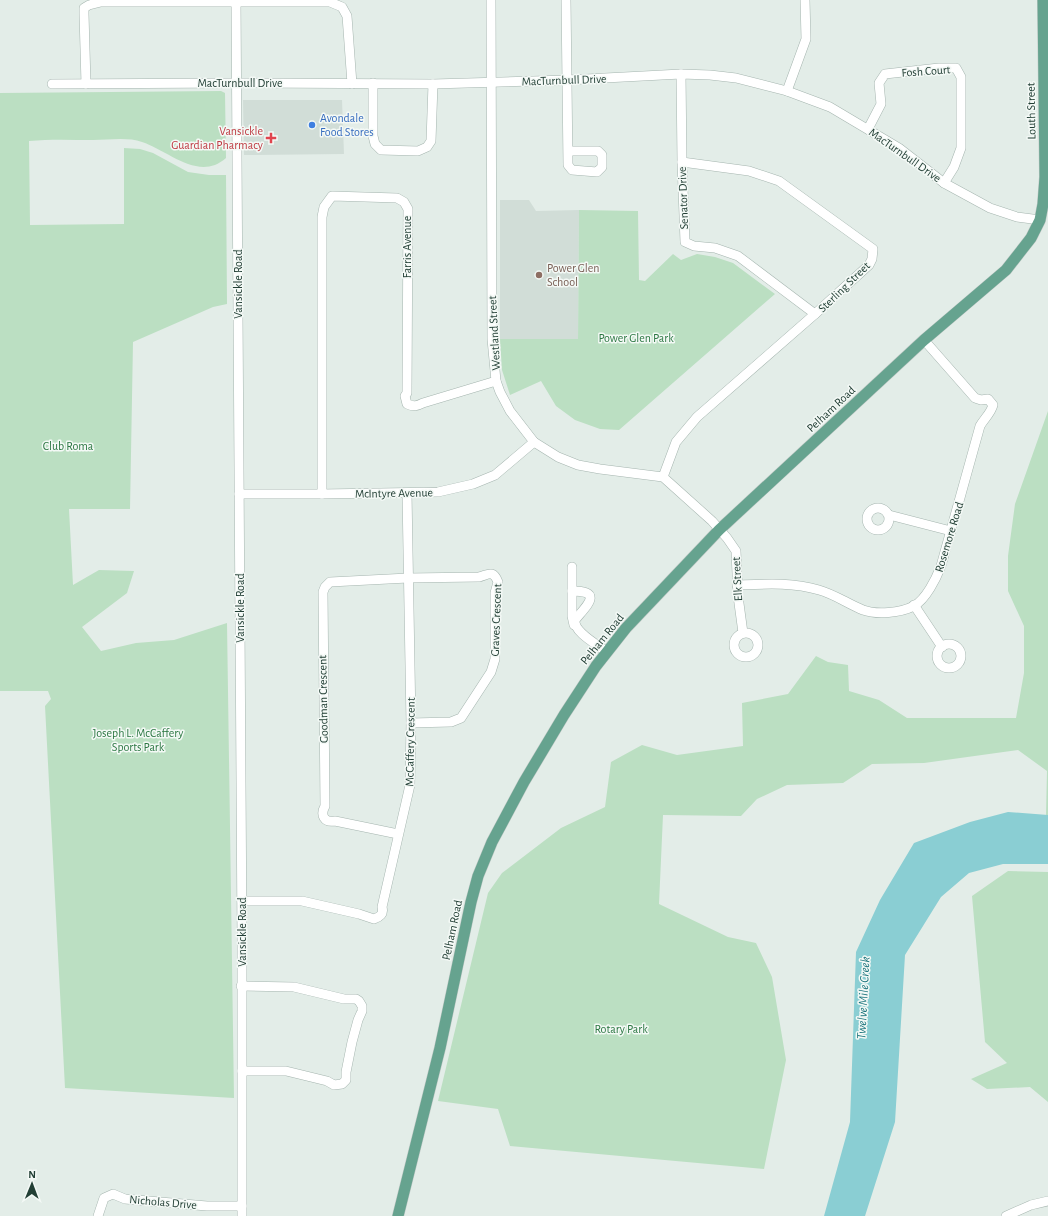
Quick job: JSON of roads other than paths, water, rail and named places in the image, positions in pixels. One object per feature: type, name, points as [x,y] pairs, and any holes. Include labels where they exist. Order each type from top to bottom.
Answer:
[{"type":"main road","name":"Louth Street","points":[[1043,0],[1046,182],[1043,204],[1044,220]]},
{"type":"main road","name":"Pelham Road","points":[[398,1216],[440,1048],[471,902],[482,863],[524,782],[568,708],[607,652],[626,628],[719,530],[924,340],[1006,270],[1044,220]]},
{"type":"street","name":"Westland Street","points":[[491,0],[492,339],[496,381],[510,411],[534,442],[558,457],[578,464],[600,469],[663,477]]},
{"type":"street","points":[[566,0],[569,151]]},
{"type":"street","points":[[787,91],[806,39],[805,0]]},
{"type":"street","points":[[86,84],[84,8],[89,5],[101,2],[236,1],[330,2],[342,7],[347,16],[352,84]]},
{"type":"street","name":"Vansickle Road","points":[[236,1],[242,901],[242,1216]]},
{"type":"street","name":"Fosh Court","points":[[868,129],[881,104],[879,83],[885,74],[939,68],[956,68],[961,77],[961,148],[954,167],[944,183]]},
{"type":"street","name":"MacTurnbull Drive","points":[[52,84],[433,84],[567,80],[681,74],[736,78],[787,91],[830,107],[899,148],[944,183],[990,208],[1017,217],[1044,220]]},
{"type":"street","name":"Senator Drive","points":[[681,74],[684,242],[694,246],[715,248],[738,256],[816,314]]},
{"type":"street","points":[[373,84],[373,136],[376,144],[381,150],[418,151],[427,147],[431,141],[433,84]]},
{"type":"street","name":"Sterling Street","points":[[663,477],[676,442],[697,417],[816,314],[869,265],[872,259],[873,249],[779,181],[749,171],[682,162]]},
{"type":"street","name":"Farris Avenue","points":[[322,494],[322,217],[324,207],[332,196],[396,198],[404,202],[408,209],[407,392],[405,396],[408,404],[418,406],[423,403],[496,381]]},
{"type":"street","name":"Rosemore Road","points":[[737,585],[801,585],[825,592],[856,607],[874,612],[894,612],[914,605],[927,593],[936,578],[951,531],[980,426],[992,409],[993,405],[988,399],[982,400],[975,398],[924,340]]},
{"type":"street","name":"McIntyre Avenue","points":[[239,494],[438,492],[473,484],[495,475],[534,442]]},
{"type":"street","points":[[663,477],[712,521],[719,530]]},
{"type":"street","name":"McCaffery Crescent","points":[[242,901],[302,901],[359,914],[370,919],[377,918],[383,912],[382,907],[410,785],[411,723],[407,493]]},
{"type":"street","points":[[889,515],[951,531]]},
{"type":"street","name":"Elk Street","points":[[719,530],[736,552],[737,585],[743,634]]},
{"type":"street","points":[[572,567],[573,620],[575,626],[607,652]]},
{"type":"street","name":"Graves Crescent","points":[[408,578],[479,577],[489,574],[494,576],[498,582],[495,593],[495,660],[491,672],[460,718],[451,722],[411,723]]},
{"type":"street","name":"Goodman Crescent","points":[[398,834],[335,821],[328,821],[322,816],[322,810],[325,806],[322,609],[323,592],[325,587],[330,582],[408,578]]},
{"type":"street","points":[[572,591],[585,592],[590,598],[589,604],[575,620],[578,629]]},
{"type":"street","points":[[914,605],[942,647]]},
{"type":"street","points":[[241,986],[298,987],[344,999],[356,999],[360,1001],[362,1008],[352,1042],[346,1072],[346,1080],[342,1084],[333,1085],[327,1081],[286,1071],[242,1071]]},
{"type":"street","name":"Nicholas Drive","points":[[98,1216],[103,1200],[113,1194],[124,1199],[207,1206],[242,1206]]},
{"type":"street","points":[[1006,1216],[1048,1201]]},
{"type":"water","name":"Twelve Mile Creek","points":[[1008,812],[1048,815],[1048,864],[1003,864],[969,873],[941,897],[905,955],[895,1122],[865,1216],[824,1216],[850,1122],[856,952],[880,900],[914,843],[970,822]]},
{"type":"place","name":"Avondale Food Stores","points":[[312,125]]},
{"type":"place","name":"Vansickle Guardian Pharmacy","points":[[271,138]]},
{"type":"place","name":"Power Glen School","points":[[539,275]]},
{"type":"park label","name":"Power Glen Park","points":[[636,338]]},
{"type":"park label","name":"Club Roma","points":[[68,446]]},
{"type":"park label","name":"Joseph L. McCaffery Sports Park","points":[[138,740]]},
{"type":"park label","name":"Rotary Park","points":[[621,1029]]}]
